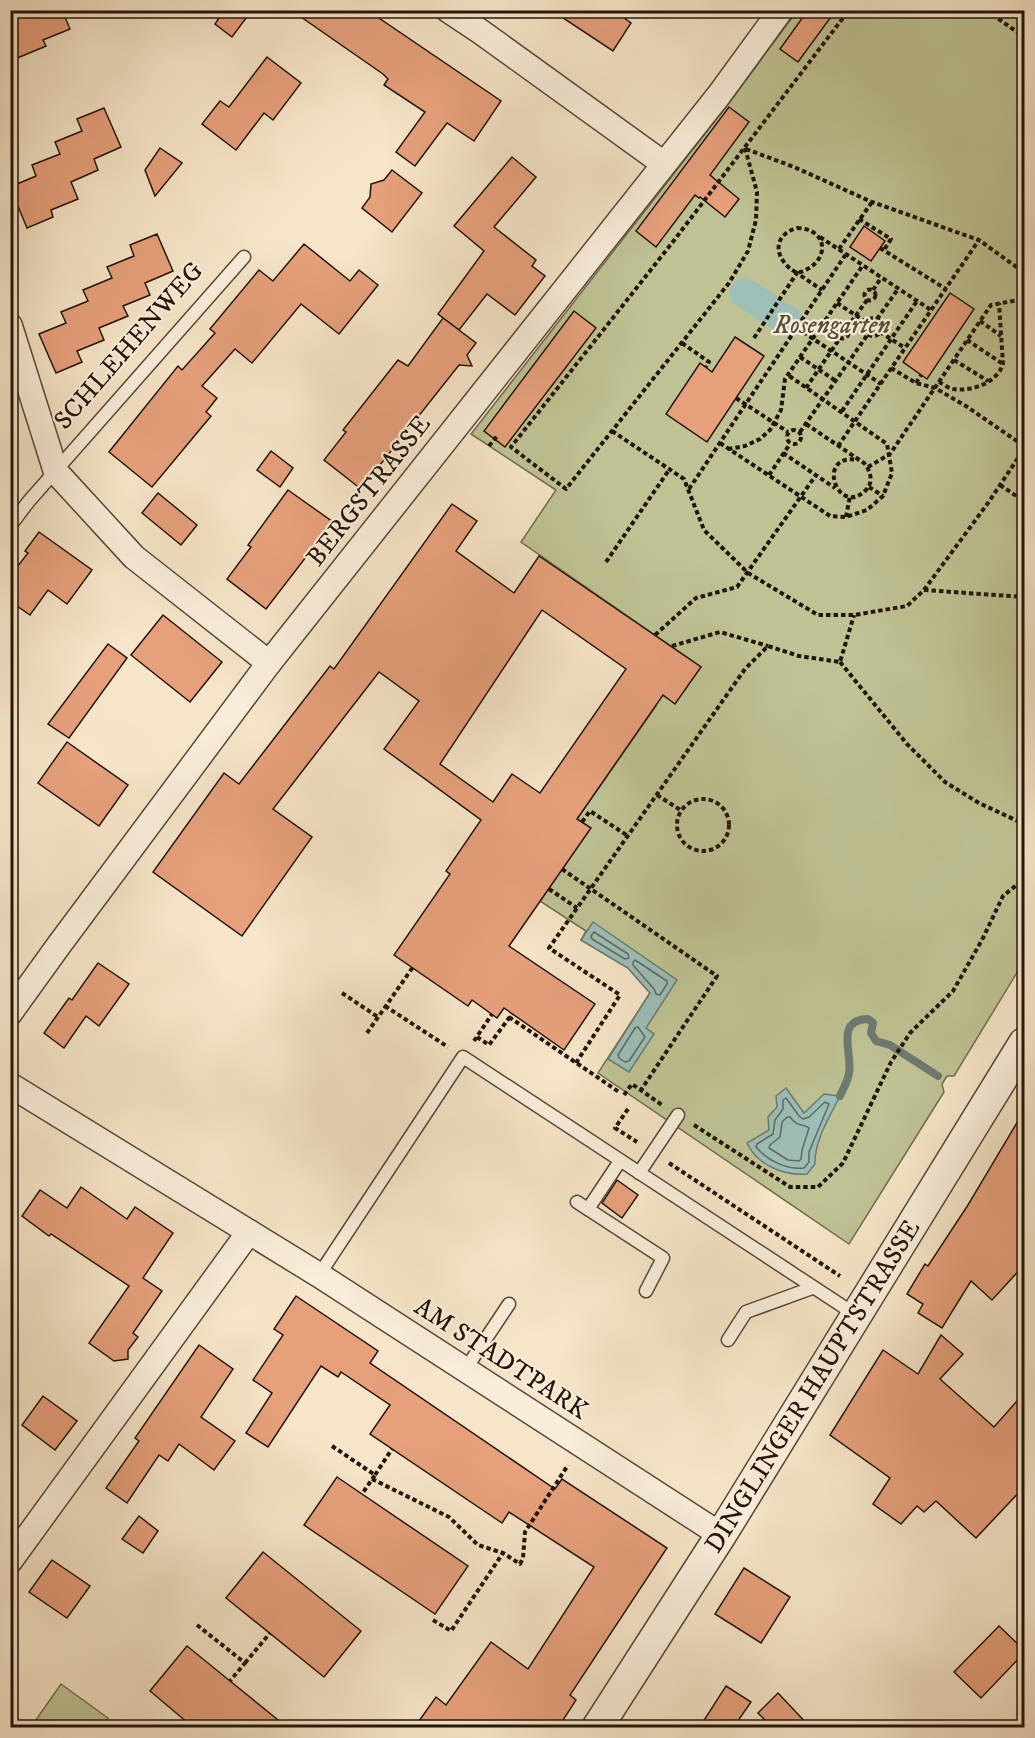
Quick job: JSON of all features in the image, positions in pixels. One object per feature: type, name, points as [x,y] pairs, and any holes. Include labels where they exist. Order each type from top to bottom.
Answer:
[{"type":"street","points":[[448,10],[664,164]]},
{"type":"street","name":"BERGSTRASSE","points":[[10,1013],[269,663],[719,95],[781,10]]},
{"type":"street","name":"SCHLEHENWEG","points":[[10,326],[56,472],[134,557],[269,663]]},
{"type":"street","name":"SCHLEHENWEG","points":[[10,391],[35,402]]},
{"type":"street","name":"DINGLINGER HAUPTSTRASSE","points":[[597,1728],[721,1535],[1024,1043]]},
{"type":"street","name":"AM STADTPARK","points":[[10,1085],[319,1275],[721,1535]]},
{"type":"street","points":[[10,1562],[249,1232]]},
{"type":"lane","name":"SCHLEHENWEG","points":[[10,526],[244,257]]},
{"type":"lane","points":[[319,1275],[463,1057],[856,1316]]},
{"type":"lane","points":[[639,1173],[678,1115]]},
{"type":"lane","points":[[588,1209],[620,1161]]},
{"type":"lane","points":[[577,1202],[663,1258],[646,1291]]},
{"type":"lane","points":[[728,1340],[746,1312],[812,1288]]},
{"type":"lane","points":[[465,1370],[509,1304]]},
{"type":"path","points":[[745,148],[757,192],[756,220],[748,251],[729,283],[566,489],[509,445],[745,148],[849,10]]},
{"type":"path","points":[[986,10],[1024,37]]},
{"type":"path","points":[[745,148],[872,202],[979,240],[1023,269],[1024,354]]},
{"type":"path","points":[[838,249],[872,202]]},
{"type":"path","points":[[860,219],[876,232],[891,239],[882,249],[946,289]]},
{"type":"path","points":[[822,290],[782,261],[779,247],[781,240],[790,230],[797,228],[812,231],[931,310]]},
{"type":"path","points":[[851,231],[858,236]]},
{"type":"path","points":[[754,338],[797,273],[807,270],[818,262],[822,248],[817,235]]},
{"type":"path","points":[[838,446],[979,240]]},
{"type":"path","points":[[689,489],[846,254]]},
{"type":"path","points":[[728,449],[745,446],[760,439],[770,430],[781,410],[785,379],[862,265]]},
{"type":"path","points":[[873,290],[881,278]]},
{"type":"path","points":[[877,319],[898,289]]},
{"type":"path","points":[[867,300],[873,300],[875,297],[876,293],[873,290]]},
{"type":"path","points":[[867,300],[864,296],[865,292],[873,290]]},
{"type":"path","points":[[868,467],[890,454],[990,305],[1022,299]]},
{"type":"path","points":[[806,387],[840,338],[838,331],[843,327],[847,328],[867,300]]},
{"type":"path","points":[[842,411],[917,301]]},
{"type":"path","points":[[837,303],[866,322]]},
{"type":"path","points":[[939,382],[951,389],[972,388],[997,375],[1003,364],[999,303]]},
{"type":"path","points":[[871,318],[877,319],[881,324],[880,332],[873,336],[868,334],[864,327],[866,322],[871,318]]},
{"type":"path","points":[[980,321],[1001,336]]},
{"type":"path","points":[[797,328],[881,384]]},
{"type":"path","points":[[880,332],[905,348]]},
{"type":"path","points":[[800,432],[868,334]]},
{"type":"path","points":[[589,339],[593,342]]},
{"type":"path","points":[[967,340],[1003,364]]},
{"type":"path","points":[[682,343],[710,362],[706,367]]},
{"type":"path","points":[[800,357],[836,381]]},
{"type":"path","points":[[954,360],[989,381]]},
{"type":"path","points":[[612,431],[684,479],[704,530],[748,573],[818,615],[854,615],[907,606],[924,590],[1000,485],[1024,447],[966,406],[935,388],[916,383],[891,368]]},
{"type":"path","points":[[720,443],[830,516],[846,517],[867,510],[883,496],[892,473],[888,444],[788,375]]},
{"type":"path","points":[[916,383],[921,375]]},
{"type":"path","points":[[736,398],[788,432]]},
{"type":"path","points":[[783,453],[838,491],[850,496],[861,494],[869,487],[871,477],[868,467],[806,424]]},
{"type":"path","points":[[788,432],[794,430],[800,432]]},
{"type":"path","points":[[788,432],[787,439],[790,443]]},
{"type":"path","points":[[790,443],[797,444],[801,441],[800,432]]},
{"type":"path","points":[[489,446],[497,436]]},
{"type":"path","points":[[769,475],[790,443]]},
{"type":"path","points":[[838,491],[833,480],[836,468],[846,460],[858,460]]},
{"type":"path","points":[[606,562],[669,470]]},
{"type":"path","points":[[655,635],[696,598],[737,587],[816,475]]},
{"type":"path","points":[[1000,485],[1024,501]]},
{"type":"path","points":[[869,487],[883,496]]},
{"type":"path","points":[[846,517],[850,496]]},
{"type":"path","points":[[924,590],[1024,597]]},
{"type":"path","points":[[840,662],[854,615]]},
{"type":"path","points":[[672,646],[720,632],[799,656],[840,662],[906,744],[945,782],[979,803],[1024,824]]},
{"type":"path","points":[[576,1063],[620,995],[549,948],[745,669],[768,646]]},
{"type":"path","points":[[657,795],[682,811]]},
{"type":"path","points":[[696,801],[713,801],[721,806],[729,821],[729,830],[720,845],[705,851],[690,847],[684,841],[678,827],[682,811],[696,801]]},
{"type":"path","points":[[582,822],[590,811],[628,836]]},
{"type":"path","points":[[562,870],[717,976],[640,1090]]},
{"type":"path","points":[[624,1095],[632,1084],[790,1186],[818,1187],[843,1163],[891,1062],[910,1033],[953,991],[982,940],[1003,896],[1024,879]]},
{"type":"path","points":[[549,889],[577,908]]},
{"type":"path","points":[[367,1033],[412,967]]},
{"type":"path","points":[[342,993],[378,1017]]},
{"type":"path","points":[[386,1006],[452,1050]]},
{"type":"path","points":[[492,1014],[477,1037],[489,1045],[511,1016],[619,1092]]},
{"type":"path","points":[[615,1128],[628,1109]]},
{"type":"path","points":[[653,1153],[840,1276]]},
{"type":"path","points":[[332,1446],[374,1477],[449,1517],[478,1545],[503,1553],[520,1564],[523,1558],[525,1532],[581,1445]]},
{"type":"path","points":[[362,1494],[392,1449]]},
{"type":"path","points":[[433,1620],[451,1631],[503,1553]]},
{"type":"path","points":[[197,1625],[244,1663]]},
{"type":"path","points":[[230,1681],[270,1633]]},
{"type":"green space","name":"Rosengarten","points":[[797,11],[1024,11],[1024,961],[954,1076],[947,1076],[942,1084],[944,1092],[849,1244],[598,1073],[650,993],[628,968],[581,940],[586,931],[540,901],[590,828],[577,819],[656,706],[658,692],[675,703],[701,667],[521,542],[556,490],[471,434],[729,103]]},
{"type":"green space","points":[[61,1684],[108,1718],[100,1727],[31,1727]]},
{"type":"water","points":[[593,922],[677,980],[646,1028],[654,1034],[629,1072],[608,1059],[650,993],[628,968],[581,940]]},
{"type":"water","points":[[786,1088],[804,1113],[824,1094],[840,1096],[817,1146],[815,1164],[807,1174],[789,1173],[772,1168],[757,1157],[747,1143],[769,1130],[768,1117],[777,1107],[776,1096]]},
{"type":"building","points":[[10,10],[62,10],[70,29],[43,40],[46,46],[10,61]]},
{"type":"building","points":[[224,10],[252,10],[232,37],[215,24]]},
{"type":"building","points":[[291,10],[367,10],[501,101],[474,141],[447,123],[415,166],[396,152],[425,112],[384,85],[388,79],[383,74]]},
{"type":"building","points":[[551,10],[613,10],[631,23],[613,51]]},
{"type":"building","points":[[808,10],[836,10],[798,62],[780,49]]},
{"type":"building","points":[[267,57],[301,83],[273,120],[264,113],[236,150],[202,124],[220,101],[229,107]]},
{"type":"building","points":[[729,107],[749,122],[710,175],[739,199],[725,217],[695,195],[656,247],[636,231]]},
{"type":"building","points":[[104,108],[121,147],[94,159],[98,170],[71,182],[78,199],[51,210],[53,217],[27,228],[10,187],[36,176],[32,165],[60,154],[55,142],[82,131],[77,119]]},
{"type":"building","points":[[160,148],[182,163],[155,196],[145,170]]},
{"type":"building","points":[[512,157],[536,177],[494,227],[536,260],[532,266],[545,276],[515,315],[487,294],[459,330],[438,314],[484,251],[454,226]]},
{"type":"building","points":[[392,170],[422,193],[392,232],[362,208],[370,197],[371,184],[384,180]]},
{"type":"building","points":[[864,226],[885,241],[871,261],[850,247]]},
{"type":"building","points":[[157,234],[173,271],[145,283],[150,295],[123,306],[128,316],[99,328],[104,340],[77,351],[82,362],[56,373],[39,334],[66,323],[61,312],[88,301],[83,290],[112,278],[107,267],[134,256],[130,245]]},
{"type":"building","points":[[304,244],[350,281],[359,270],[378,285],[339,334],[301,304],[252,363],[235,349],[202,386],[217,398],[206,412],[211,416],[152,487],[109,452],[178,366],[182,370],[215,333],[210,329],[259,270],[273,281]]},
{"type":"building","points":[[950,293],[974,309],[927,379],[903,362]]},
{"type":"building","points":[[574,311],[596,328],[505,447],[484,431]]},
{"type":"building","points":[[443,318],[476,343],[467,355],[472,366],[459,365],[361,489],[324,460],[346,432],[343,430],[398,360],[408,366]]},
{"type":"building","points":[[735,337],[764,356],[707,442],[666,414],[700,363],[712,372]]},
{"type":"building","points":[[271,451],[293,468],[280,487],[257,470]]},
{"type":"building","points":[[288,490],[333,522],[266,609],[227,579],[251,547],[248,545]]},
{"type":"building","points":[[158,493],[197,525],[181,545],[142,513]]},
{"type":"building","points":[[452,504],[477,521],[456,551],[514,593],[539,556],[701,667],[675,704],[663,695],[577,819],[591,828],[509,946],[595,1004],[564,1050],[504,1008],[497,1018],[472,1000],[468,1006],[394,955],[450,874],[446,871],[481,820],[384,749],[419,701],[379,672],[273,809],[312,837],[242,936],[153,872],[224,773],[239,784],[330,666],[334,669]],"holes":[[[542,610],[626,669],[540,793],[512,774],[493,802],[440,764]]]},
{"type":"building","points":[[39,532],[92,570],[67,604],[48,590],[30,615],[10,601],[10,576],[28,553],[25,551]]},
{"type":"building","points":[[163,615],[222,662],[190,702],[131,655]]},
{"type":"building","points":[[108,644],[127,658],[69,738],[48,724]]},
{"type":"building","points":[[67,742],[128,785],[99,826],[38,783]]},
{"type":"building","points":[[98,963],[129,984],[99,1026],[86,1016],[64,1048],[44,1033],[69,998],[72,1000]]},
{"type":"building","points":[[1024,1111],[1024,1265],[992,1300],[971,1281],[942,1328],[918,1313],[923,1304],[907,1294],[925,1264],[928,1266],[968,1205]]},
{"type":"building","points":[[617,1180],[638,1195],[622,1218],[602,1203]]},
{"type":"building","points":[[81,1187],[127,1219],[135,1207],[173,1233],[143,1278],[162,1291],[133,1333],[138,1337],[128,1350],[128,1359],[114,1361],[89,1343],[129,1286],[51,1234],[49,1236],[22,1216],[40,1190],[67,1208]]},
{"type":"building","points":[[296,1296],[378,1351],[370,1363],[555,1489],[562,1479],[667,1548],[570,1695],[576,1700],[558,1728],[414,1728],[436,1697],[446,1705],[491,1642],[528,1669],[594,1567],[509,1512],[502,1523],[370,1434],[390,1405],[341,1372],[338,1377],[321,1366],[268,1447],[246,1433],[272,1393],[253,1380],[283,1335],[274,1329]]},
{"type":"building","points":[[941,1335],[963,1354],[940,1379],[994,1427],[1024,1393],[1024,1487],[976,1538],[936,1501],[924,1512],[917,1506],[901,1524],[873,1504],[890,1478],[830,1435],[883,1350],[918,1374]]},
{"type":"building","points":[[199,1345],[233,1369],[201,1417],[235,1441],[214,1470],[179,1444],[168,1461],[159,1455],[127,1503],[106,1488],[139,1441],[135,1438]]},
{"type":"building","points":[[43,1396],[77,1421],[55,1450],[22,1425]]},
{"type":"building","points":[[337,1477],[468,1566],[435,1614],[304,1525]]},
{"type":"building","points":[[139,1516],[158,1531],[143,1553],[122,1539]]},
{"type":"building","points":[[263,1552],[361,1631],[324,1677],[226,1598]]},
{"type":"building","points":[[52,1560],[90,1586],[67,1618],[29,1592]]},
{"type":"building","points":[[744,1568],[790,1597],[761,1643],[715,1614]]},
{"type":"building","points":[[999,1626],[1024,1650],[1024,1653],[981,1698],[954,1672]]},
{"type":"building","points":[[187,1646],[288,1728],[194,1728],[150,1691]]},
{"type":"building","points":[[726,1686],[751,1702],[733,1728],[699,1728]]},
{"type":"building","points":[[778,1693],[811,1728],[773,1728],[758,1713]]},
{"type":"waterway","points":[[745,293],[789,322]]},
{"type":"waterway","points":[[840,1096],[847,1082],[850,1065],[848,1031],[851,1025],[858,1021],[868,1019],[873,1023],[871,1033],[876,1041],[890,1045],[938,1076]]}]
